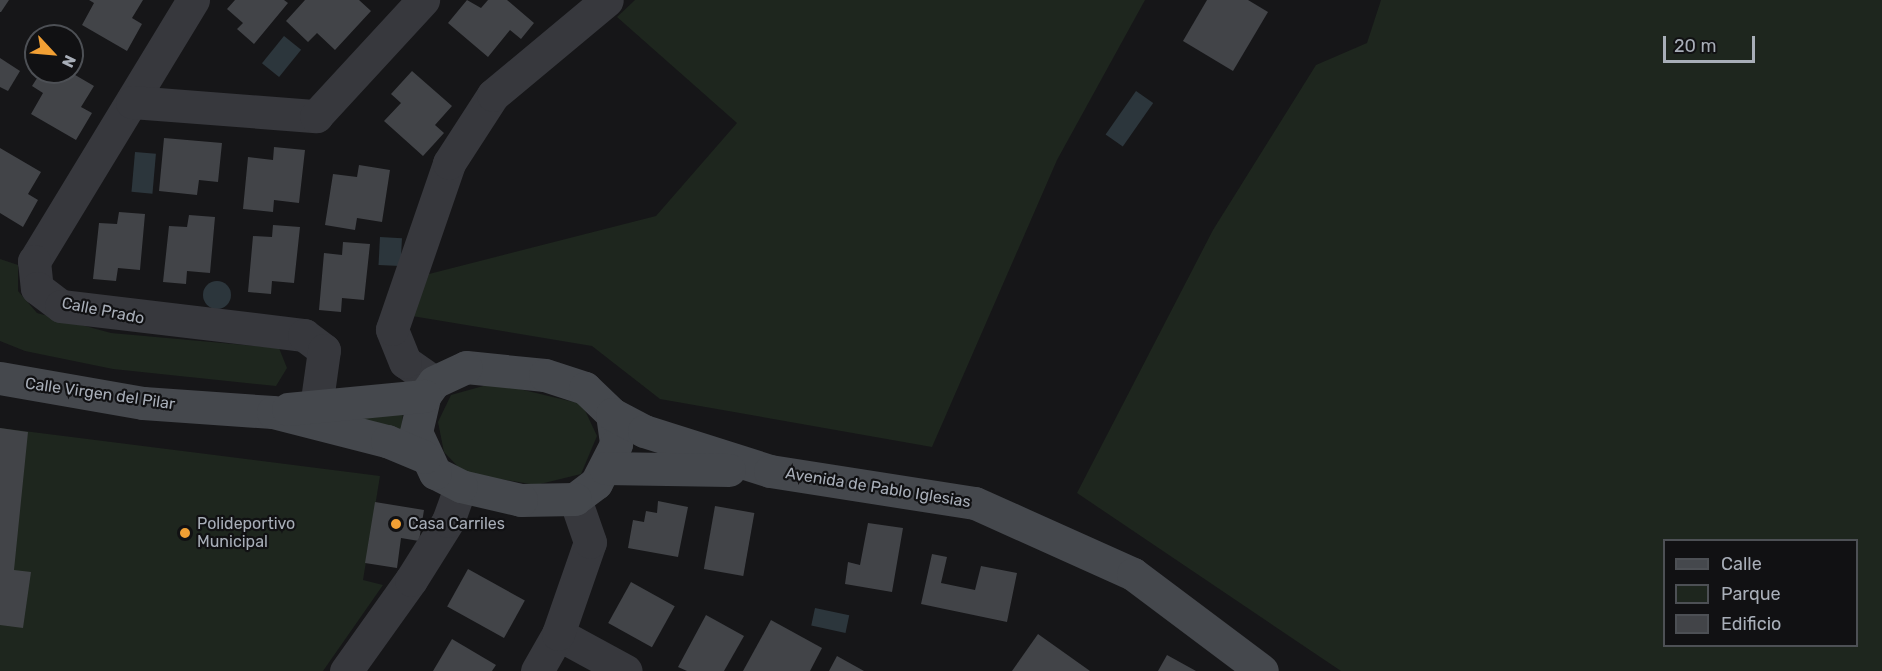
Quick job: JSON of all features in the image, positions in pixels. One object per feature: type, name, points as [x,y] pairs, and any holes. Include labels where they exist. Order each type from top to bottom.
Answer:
[{"type":"main road","points":[[466,367],[545,375],[585,388],[612,414],[616,444],[605,468],[575,499],[521,500],[461,486],[435,473],[425,457],[416,432],[429,389],[466,367]]},
{"type":"main road","name":"Calle Virgen del Pilar","points":[[0,378],[143,404],[273,412],[429,389]]},
{"type":"main road","name":"Calle Virgen del Pilar","points":[[273,412],[387,441],[425,457]]},
{"type":"main road","name":"Avenida de Pablo Iglesias","points":[[612,414],[644,431],[770,471]]},
{"type":"main road","name":"Avenida de Pablo Iglesias","points":[[605,468],[770,471],[975,503],[1133,574],[1262,671]]},
{"type":"street","name":"Calle Prado","points":[[193,0],[34,261],[37,288],[61,306],[304,335],[324,350],[316,407]]},
{"type":"street","points":[[132,102],[316,116],[423,0]]},
{"type":"street","points":[[429,389],[405,362],[392,329],[449,163],[493,95],[607,0]]},
{"type":"street","points":[[346,671],[417,570],[448,521],[461,486]]},
{"type":"street","points":[[537,671],[558,634],[590,542],[575,499]]},
{"type":"street","points":[[558,634],[626,671]]},
{"type":"green space","points":[[635,0],[1145,0],[1057,160],[932,447],[660,399],[592,346],[412,316],[429,274],[656,216],[737,123],[617,17]]},
{"type":"green space","points":[[1381,0],[1882,0],[1882,671],[1341,671],[1077,493],[1213,230],[1316,65],[1367,43]]},
{"type":"green space","points":[[0,259],[18,265],[18,291],[37,313],[111,333],[279,348],[287,368],[276,386],[113,369],[25,351],[0,341]]},
{"type":"green space","points":[[494,383],[582,404],[597,436],[581,474],[536,485],[464,473],[444,452],[438,422],[451,395]]},
{"type":"green space","points":[[403,407],[402,435],[347,412]]},
{"type":"green space","name":"Polideportivo Municipal","points":[[0,428],[380,476],[363,580],[383,585],[323,671],[0,671]]},
{"type":"shaded area","points":[[284,36],[301,50],[279,77],[262,63]]},
{"type":"shaded area","points":[[1136,91],[1153,103],[1123,146],[1106,134]]},
{"type":"shaded area","points":[[135,152],[156,154],[152,194],[132,192]]},
{"type":"shaded area","points":[[380,237],[402,238],[401,266],[379,265]]},
{"type":"shaded area","points":[[217,281],[227,285],[231,295],[227,305],[217,309],[207,305],[203,295],[207,285]]},
{"type":"shaded area","points":[[815,608],[849,615],[845,633],[811,626]]},
{"type":"building","points":[[0,0],[9,0],[1,12],[0,12]]},
{"type":"building","points":[[89,0],[143,0],[132,18],[142,24],[127,51],[84,26],[83,24],[94,3]]},
{"type":"building","points":[[235,0],[284,0],[288,3],[254,44],[237,29],[243,23],[227,9]]},
{"type":"building","points":[[305,0],[359,0],[371,11],[335,50],[317,33],[308,42],[286,21]]},
{"type":"building","points":[[467,0],[481,8],[488,0],[507,0],[534,23],[521,39],[510,30],[488,57],[448,23]]},
{"type":"building","points":[[1207,0],[1248,0],[1268,12],[1233,71],[1183,41]]},
{"type":"building","points":[[0,58],[20,71],[8,91],[0,87]]},
{"type":"building","points":[[412,71],[452,106],[435,125],[444,133],[423,156],[384,121],[401,103],[391,94]]},
{"type":"building","points":[[84,80],[94,86],[81,107],[92,113],[76,140],[31,114],[43,93],[32,86],[33,84],[84,84]]},
{"type":"building","points":[[164,138],[222,143],[218,182],[199,180],[197,195],[159,191]]},
{"type":"building","points":[[274,147],[305,150],[299,203],[274,200],[273,212],[243,209],[248,157],[273,160]]},
{"type":"building","points":[[0,148],[41,172],[28,194],[38,200],[23,227],[0,213]]},
{"type":"building","points":[[359,165],[390,170],[382,222],[357,218],[355,230],[325,225],[333,174],[357,177]]},
{"type":"building","points":[[119,212],[145,214],[140,270],[118,268],[116,281],[93,279],[99,223],[117,224]]},
{"type":"building","points":[[189,215],[215,217],[210,273],[187,271],[186,284],[163,282],[169,226],[187,227]]},
{"type":"building","points":[[273,225],[300,227],[294,283],[272,281],[271,294],[248,292],[253,236],[272,237]]},
{"type":"building","points":[[343,242],[370,244],[364,300],[342,298],[341,312],[319,310],[324,253],[342,255]]},
{"type":"building","points":[[0,428],[28,432],[14,570],[31,572],[23,628],[0,625]]},
{"type":"building","points":[[658,501],[688,507],[678,557],[628,548],[633,520],[644,522],[646,511],[657,513]]},
{"type":"building","name":"Casa Carriles","points":[[375,502],[424,510],[419,541],[401,538],[397,568],[365,563]]},
{"type":"building","points":[[715,506],[754,513],[743,576],[704,569]]},
{"type":"building","points":[[868,523],[903,528],[892,592],[845,584],[848,562],[860,565]]},
{"type":"building","points":[[932,554],[947,557],[941,583],[975,590],[981,566],[1017,573],[1007,622],[921,604]]},
{"type":"building","points":[[468,569],[525,601],[504,638],[447,607]]},
{"type":"building","points":[[631,582],[675,606],[652,647],[608,623]]},
{"type":"building","points":[[706,615],[744,636],[724,671],[687,671],[678,667]]},
{"type":"building","points":[[771,620],[822,648],[810,671],[743,671]]},
{"type":"building","points":[[1038,634],[1090,671],[1012,671]]},
{"type":"building","points":[[452,639],[496,665],[492,671],[433,671]]},
{"type":"building","points":[[1167,655],[1196,671],[1158,671]]},
{"type":"building","points":[[837,656],[864,671],[829,671]]},
{"type":"place","name":"Casa Carriles","points":[[396,524]]},
{"type":"place","name":"Polideportivo Municipal","points":[[185,533]]}]
